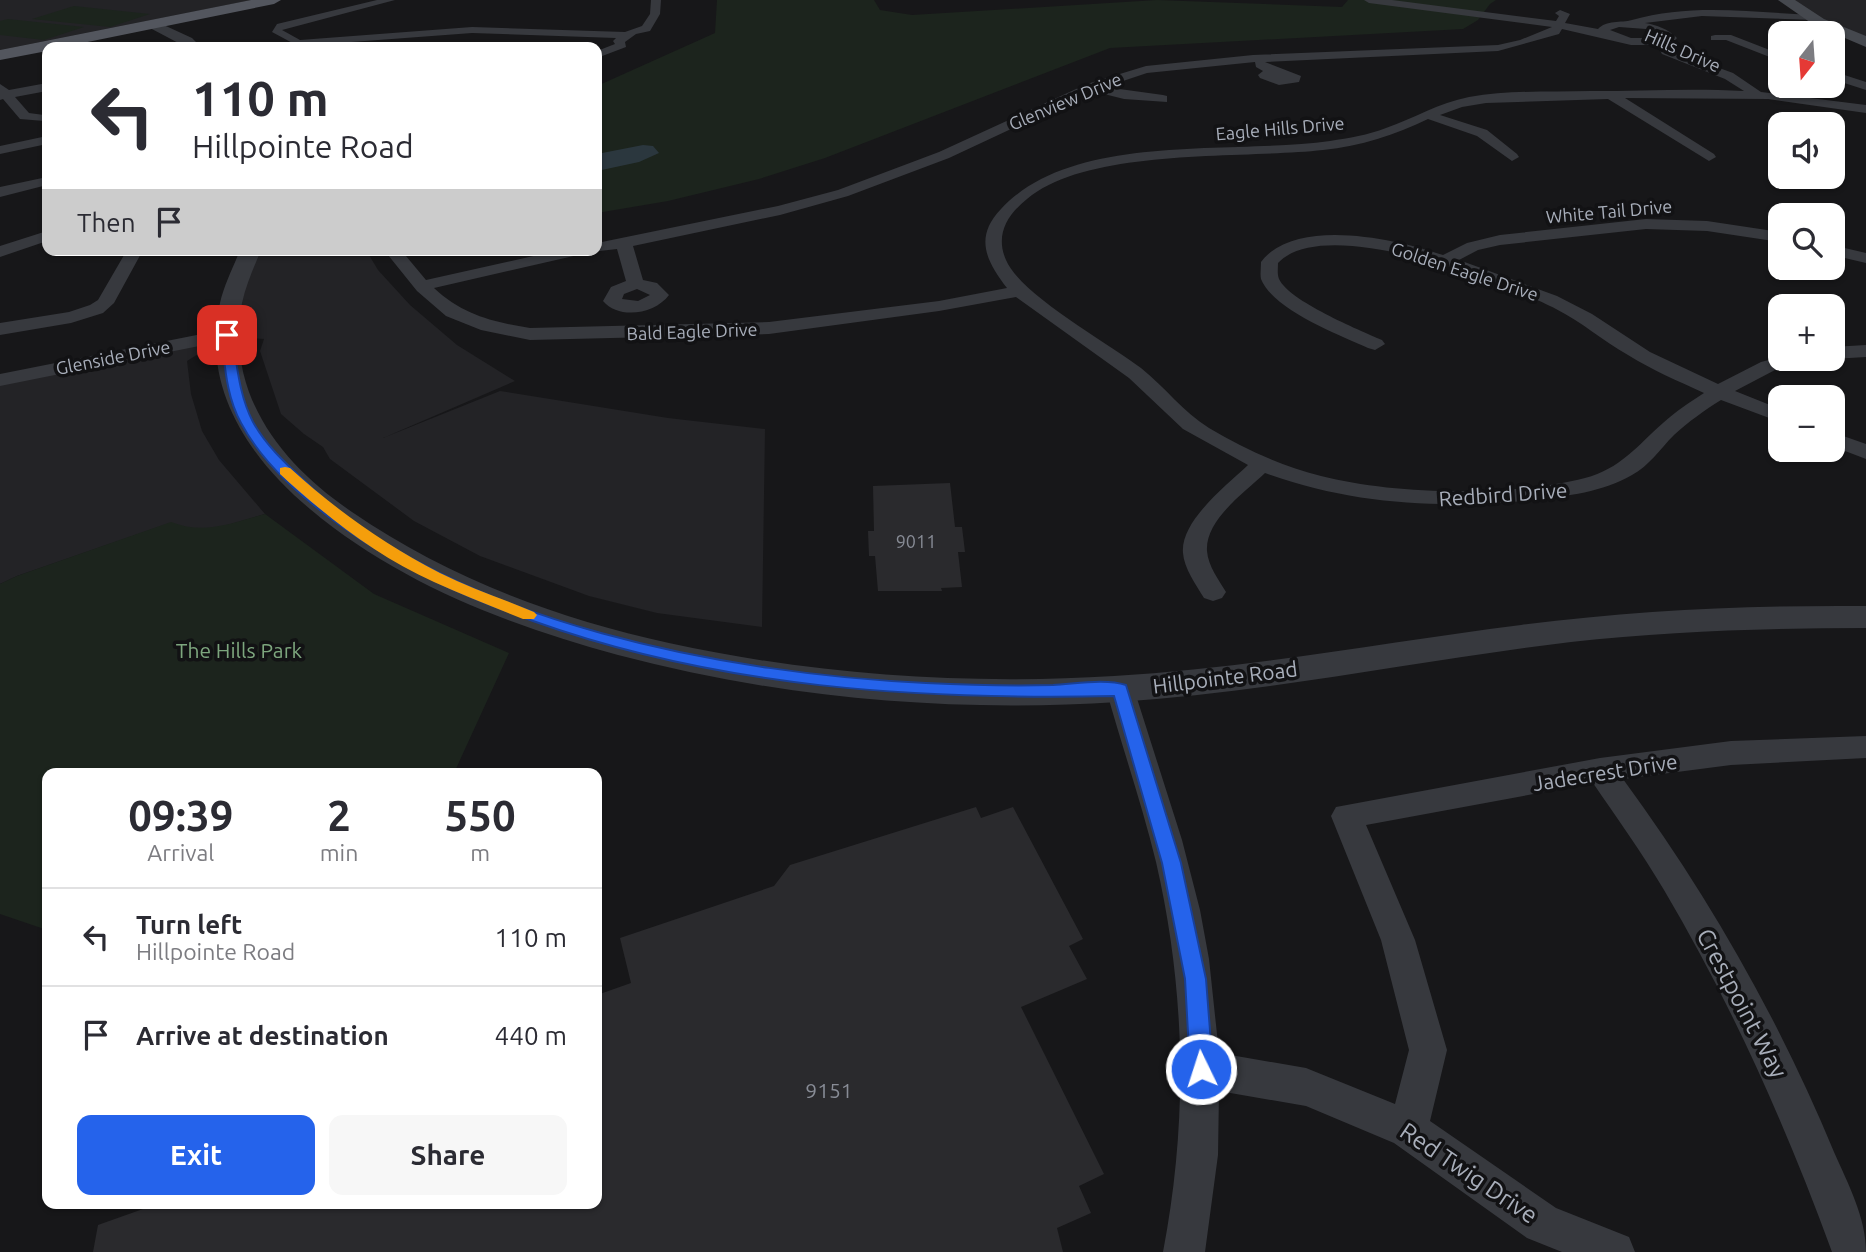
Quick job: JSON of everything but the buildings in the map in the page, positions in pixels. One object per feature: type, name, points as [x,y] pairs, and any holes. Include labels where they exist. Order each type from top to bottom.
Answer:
[{"type":"main road","points":[[94,42],[275,0]]},
{"type":"main road","points":[[1768,0],[1800,21]]},
{"type":"main road","points":[[1785,0],[1811,18],[1866,42]]},
{"type":"main road","points":[[74,42],[292,2]]},
{"type":"main road","points":[[1845,41],[1866,49]]},
{"type":"main road","points":[[0,55],[42,48]]},
{"type":"main road","points":[[0,61],[42,53]]},
{"type":"street","points":[[302,42],[277,32],[277,29],[390,0]]},
{"type":"street","points":[[317,42],[472,30],[626,35],[646,29],[650,24],[656,0]]},
{"type":"street","points":[[1369,0],[1615,31]]},
{"type":"street","points":[[1394,0],[1554,23]]},
{"type":"street","points":[[1554,23],[1560,9],[1571,0]]},
{"type":"street","name":"Hills Drive","points":[[1615,31],[1654,16],[1689,13],[1776,14],[1811,18]]},
{"type":"street","name":"Hills Drive","points":[[1757,94],[1729,76],[1669,54],[1662,48],[1666,25],[1682,21],[1793,18]]},
{"type":"street","name":"Glenview Drive","points":[[602,247],[780,210],[843,192],[944,155],[1091,87],[1146,69],[1253,59],[1498,48],[1523,43],[1554,23]]},
{"type":"street","points":[[149,29],[166,42]]},
{"type":"street","points":[[149,29],[188,42]]},
{"type":"street","name":"Hills Drive","points":[[1615,31],[1665,37]]},
{"type":"street","name":"Hills Drive","points":[[1615,31],[1650,56],[1700,75],[1731,93]]},
{"type":"street","points":[[602,53],[622,44],[619,41],[626,35]]},
{"type":"street","points":[[1715,38],[1727,37],[1768,53]]},
{"type":"street","points":[[1253,59],[1272,71]]},
{"type":"street","points":[[1845,79],[1866,86]]},
{"type":"street","points":[[1091,87],[1124,95],[1163,99]]},
{"type":"street","points":[[2,93],[42,88]]},
{"type":"street","points":[[2,93],[25,116],[39,118]]},
{"type":"street","name":"Eagle Hills Drive","points":[[1019,291],[1007,278],[994,253],[994,228],[1006,207],[1030,188],[1058,175],[1094,164],[1139,158],[1325,146],[1391,131],[1445,107],[1494,98],[1731,93],[1809,98],[1866,109]]},
{"type":"street","points":[[1611,95],[1709,158]]},
{"type":"street","points":[[1425,114],[1482,133],[1512,157]]},
{"type":"street","points":[[0,150],[42,141]]},
{"type":"street","points":[[0,192],[42,182]]},
{"type":"street","name":"White Tail Drive","points":[[1445,261],[1473,246],[1500,240],[1646,224],[1707,226],[1768,235]]},
{"type":"street","points":[[0,252],[42,238]]},
{"type":"street","name":"Golden Eagle Drive","points":[[1375,344],[1285,296],[1268,276],[1268,267],[1273,258],[1296,246],[1349,240],[1393,245],[1445,261],[1530,290],[1576,313],[1642,356],[1768,411]]},
{"type":"street","points":[[622,242],[632,266],[635,283]]},
{"type":"street","points":[[1845,253],[1866,258]]},
{"type":"street","points":[[0,329],[84,315],[98,310],[105,303],[132,256]]},
{"type":"street","name":"Hillpointe Road","points":[[249,256],[231,303],[227,335],[234,388],[247,422],[271,457],[325,508],[376,543],[437,578],[584,634],[657,653],[749,671],[842,683],[925,689],[1120,689],[1599,628],[1718,620],[1866,617]]},
{"type":"street","name":"Bald Eagle Drive","points":[[397,256],[422,286],[460,316],[494,328],[530,334],[769,328],[939,306],[1019,291]]},
{"type":"street","points":[[422,286],[557,256]]},
{"type":"street","name":"Redbird Drive","points":[[1019,291],[1138,375],[1173,411],[1197,430],[1262,464],[1317,482],[1431,500],[1489,499],[1578,488],[1615,476],[1643,459],[1673,426],[1768,366]]},
{"type":"street","name":"Glenside Drive","points":[[0,380],[227,335]]},
{"type":"street","points":[[1845,352],[1866,351]]},
{"type":"street","points":[[1845,443],[1866,452]]},
{"type":"street","points":[[1213,592],[1195,553],[1195,541],[1205,520],[1262,464]]},
{"type":"street","points":[[1120,689],[1174,876],[1196,979],[1201,1069],[1194,1206],[1184,1252]]},
{"type":"street","name":"Jadecrest Drive","points":[[1408,1129],[1428,1049],[1398,940],[1347,816],[1600,770],[1731,753],[1866,747]]},
{"type":"street","name":"Crestpoint Way","points":[[1600,770],[1675,878],[1749,1009],[1823,1168],[1853,1252]]},
{"type":"street","name":"Red Twig Drive","points":[[1201,1069],[1306,1087],[1408,1129],[1542,1223],[1614,1252]]},
{"type":"shaded area","points":[[0,0],[252,0],[0,50]]},
{"type":"shaded area","points":[[1790,0],[1866,0],[1866,42],[1845,34],[1845,21],[1824,21]]},
{"type":"shaded area","points":[[643,145],[653,146],[659,153],[639,162],[602,170],[602,153]]},
{"type":"shaded area","points":[[249,256],[370,256],[378,270],[410,305],[457,345],[515,381],[383,438],[500,391],[668,418],[765,429],[762,627],[657,613],[589,596],[480,556],[414,521],[330,459],[323,447],[281,414],[260,351],[264,339],[227,336],[187,361],[191,394],[202,431],[219,460],[265,514],[217,528],[188,529],[170,523],[0,584],[0,380],[227,335]]},
{"type":"green space","points":[[717,0],[874,0],[880,10],[912,15],[1157,0],[1342,7],[1348,0],[1496,0],[1478,20],[1463,29],[1110,48],[825,158],[759,179],[668,201],[602,212],[602,84],[715,33]]},
{"type":"green space","points":[[74,6],[150,14],[110,27],[32,19]]},
{"type":"green space","points":[[8,19],[84,27],[44,40],[0,35],[0,21]]},
{"type":"green space","name":"The Hills Park","points":[[265,514],[374,594],[509,653],[456,768],[42,768],[42,928],[0,914],[0,584],[171,522],[195,528],[229,524]]},
{"type":"slow traffic","points":[[285,471],[325,508],[376,543],[437,578],[529,615]]},
{"type":"route","points":[[227,335],[234,388],[247,422],[271,457],[304,490],[348,525],[437,578],[523,614],[584,634],[657,653],[736,669],[814,680],[977,691],[1120,689],[1171,863],[1196,979],[1201,1069]]}]
